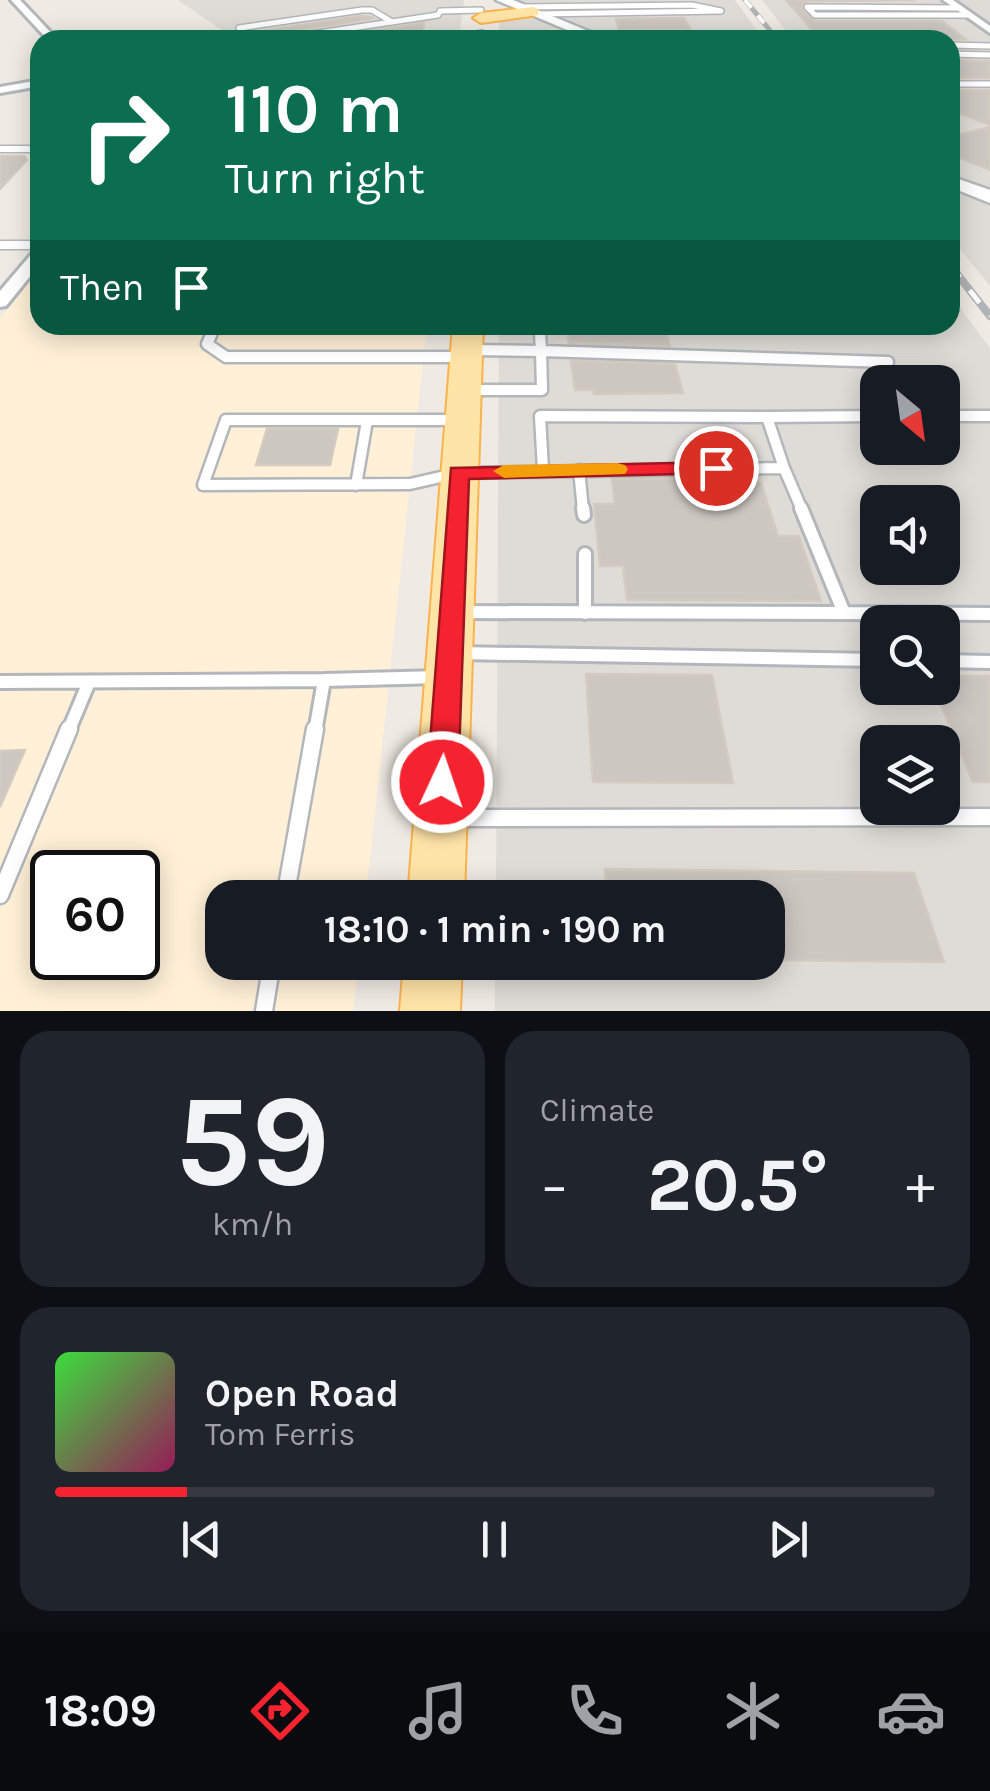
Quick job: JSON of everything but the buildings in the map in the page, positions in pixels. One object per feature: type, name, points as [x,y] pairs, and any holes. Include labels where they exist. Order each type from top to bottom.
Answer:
[{"type":"main road","points":[[479,26],[522,6]]},
{"type":"main road","points":[[437,880],[465,368]]},
{"type":"main road","points":[[430,1011],[431,980]]},
{"type":"street","points":[[16,0],[44,30]]},
{"type":"street","points":[[952,2],[988,26]]},
{"type":"street","points":[[522,6],[579,30]]},
{"type":"street","points":[[0,90],[30,85]]},
{"type":"street","points":[[960,185],[990,197]]},
{"type":"street","points":[[0,302],[30,266]]},
{"type":"lane","points":[[437,26],[444,0]]},
{"type":"lane","points":[[952,2],[807,7],[815,15],[969,15]]},
{"type":"lane","points":[[692,5],[720,8],[722,12],[522,6],[692,5]]},
{"type":"lane","points":[[242,30],[239,28],[362,10],[372,10],[392,22]]},
{"type":"lane","points":[[339,30],[439,13],[479,26]]},
{"type":"lane","points":[[359,27],[365,30]]},
{"type":"lane","points":[[960,45],[990,46]]},
{"type":"lane","points":[[960,54],[990,55]]},
{"type":"lane","points":[[960,84],[990,84]]},
{"type":"lane","points":[[26,149],[30,145]]},
{"type":"lane","points":[[0,149],[30,149]]},
{"type":"lane","points":[[0,244],[30,245]]},
{"type":"lane","points":[[211,335],[207,344],[226,357],[465,368],[542,390],[539,335]]},
{"type":"lane","points":[[784,468],[458,473],[410,484],[202,485],[226,420],[367,420],[465,368],[540,351],[888,362]]},
{"type":"lane","points":[[544,470],[540,416],[860,416]]},
{"type":"lane","points":[[960,416],[990,416]]},
{"type":"lane","points":[[767,417],[844,613]]},
{"type":"lane","points":[[356,485],[367,420]]},
{"type":"lane","points":[[579,470],[584,514]]},
{"type":"lane","points":[[584,612],[585,554]]},
{"type":"lane","points":[[0,682],[324,680],[584,612],[990,614]]},
{"type":"lane","points":[[450,647],[860,659]]},
{"type":"lane","points":[[960,662],[990,662]]},
{"type":"lane","points":[[287,880],[324,680]]},
{"type":"lane","points":[[0,895],[89,682]]},
{"type":"lane","points":[[441,818],[990,817]]},
{"type":"lane","points":[[264,1011],[269,980]]},
{"type":"shaded area","points":[[178,0],[464,0],[460,30],[222,30]]},
{"type":"shaded area","points":[[516,0],[735,0],[757,30],[590,30]]},
{"type":"shaded area","points":[[762,0],[990,0],[990,286],[960,249],[960,30],[785,30]]},
{"type":"shaded area","points":[[531,15],[568,30],[499,30],[499,19]]},
{"type":"shaded area","points":[[30,281],[30,335],[426,335],[368,880],[205,880],[205,980],[357,980],[353,1011],[0,1011],[0,319]]},
{"type":"shaded area","points":[[960,308],[990,348],[990,1011],[495,1011],[495,980],[785,980],[785,880],[496,880],[499,335],[960,335]]},
{"type":"railway","points":[[745,0],[770,30]]},
{"type":"railway","points":[[960,278],[990,316]]},
{"type":"slow traffic","points":[[504,471],[617,469]]},
{"type":"route","points":[[442,782],[458,473],[716,468]]}]
